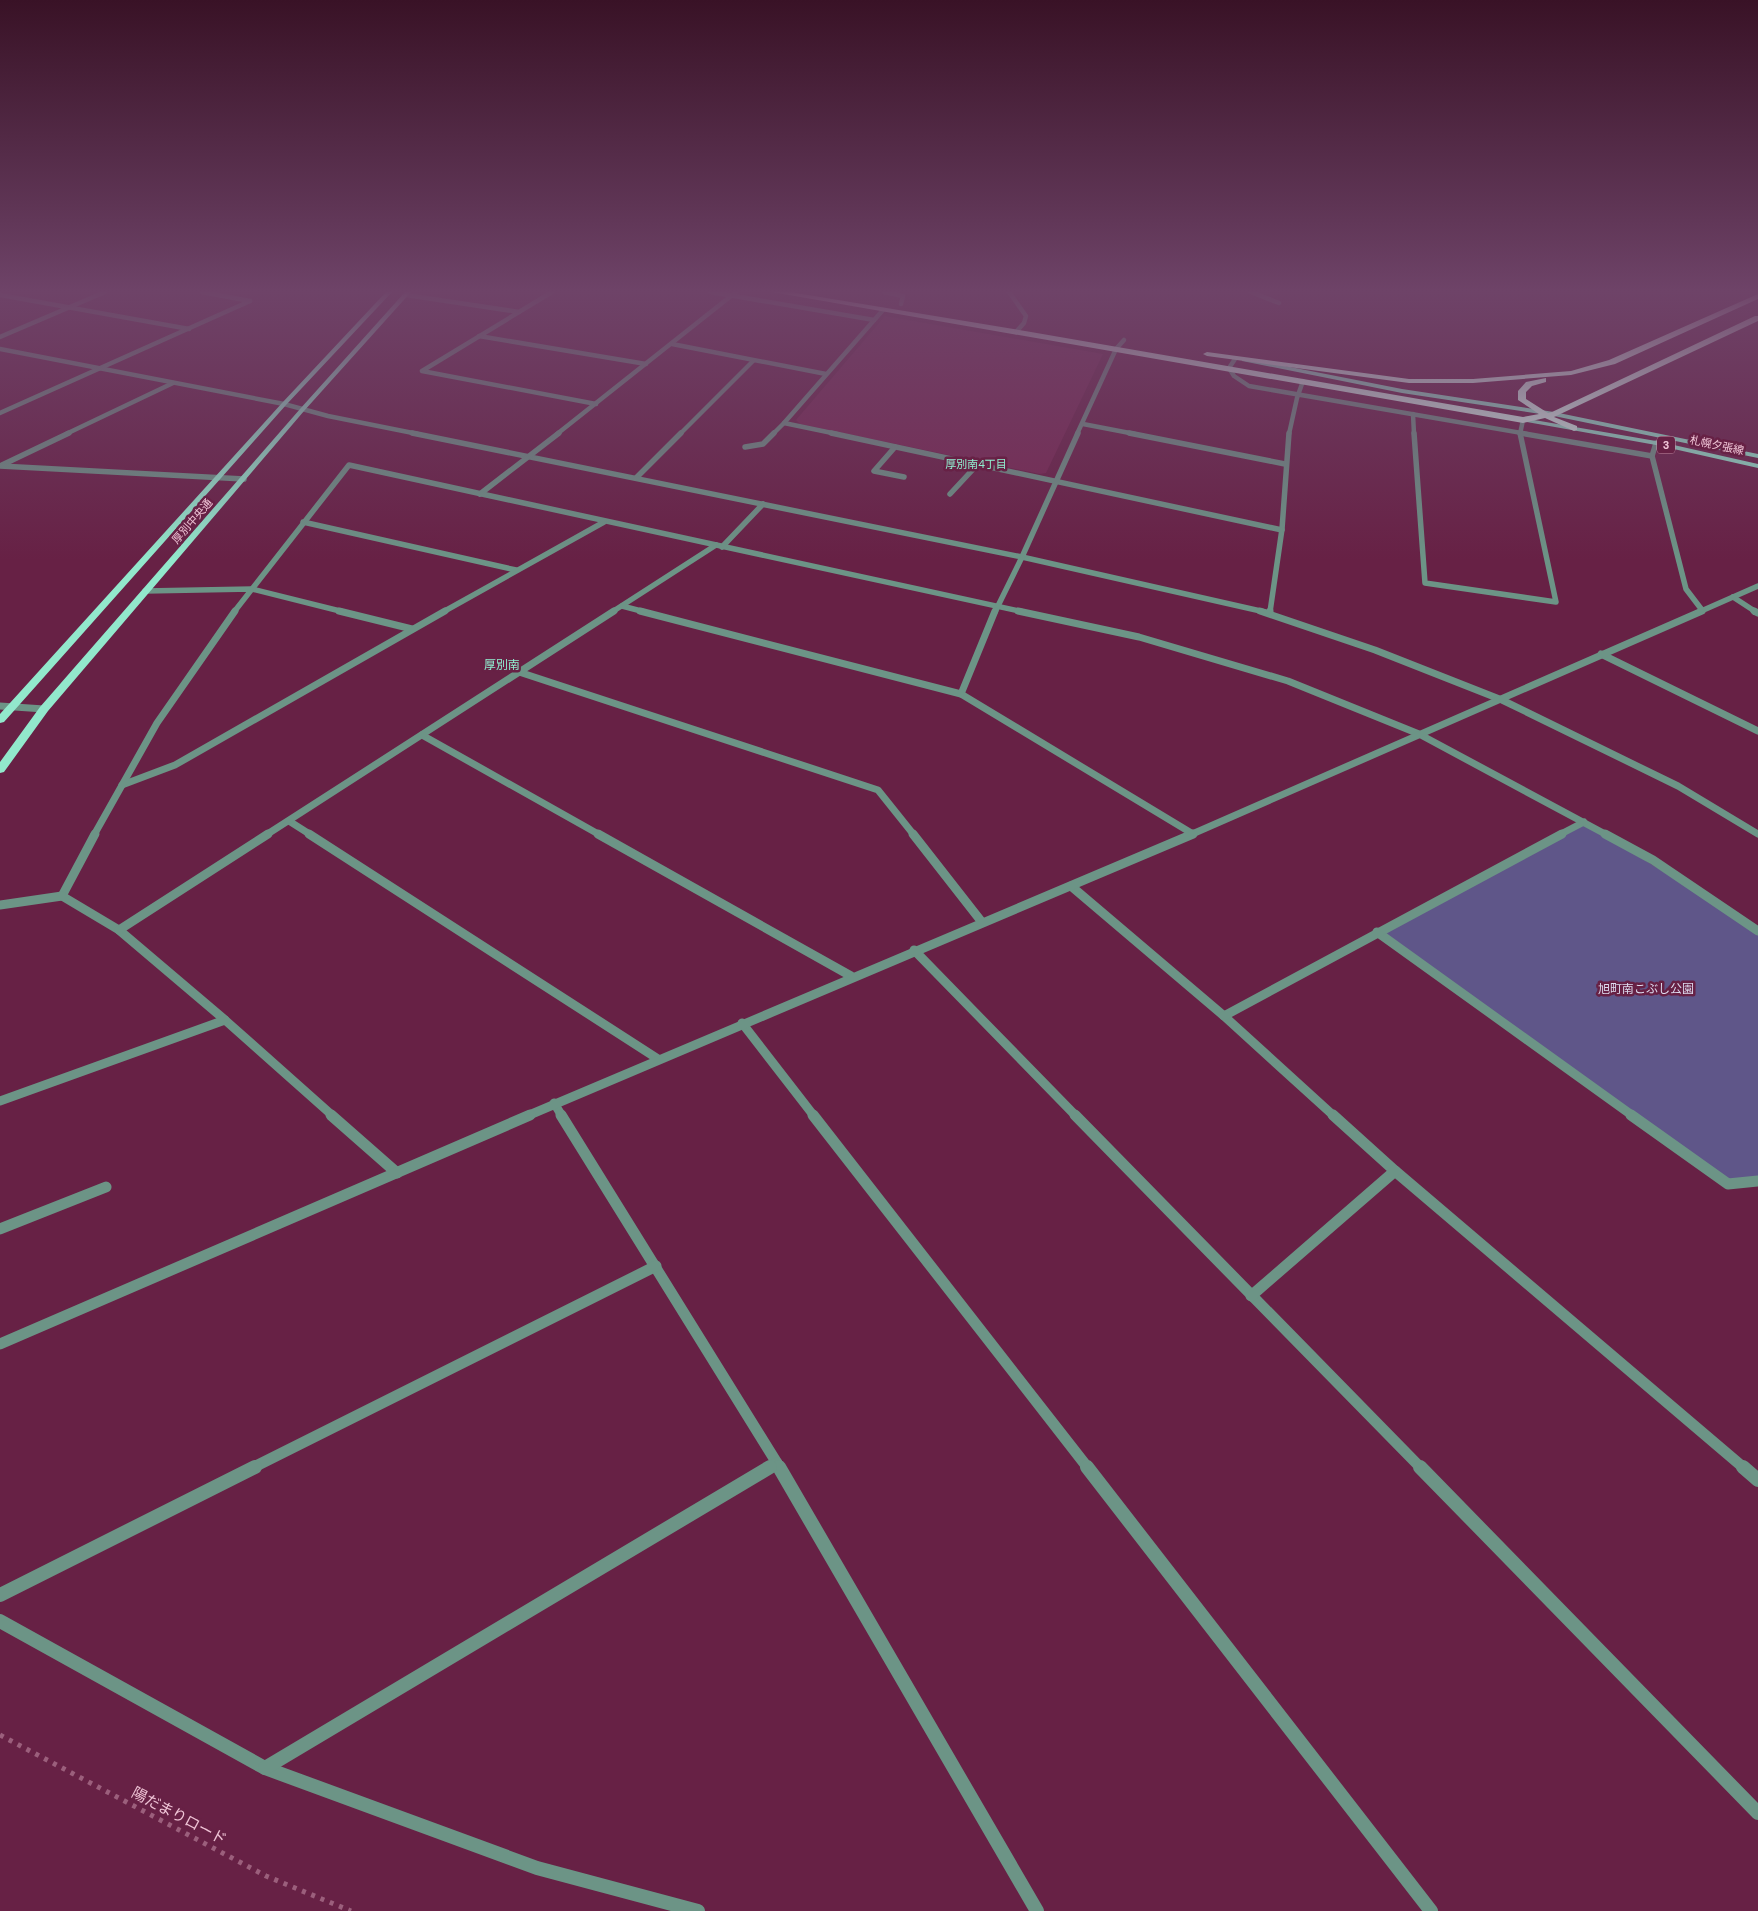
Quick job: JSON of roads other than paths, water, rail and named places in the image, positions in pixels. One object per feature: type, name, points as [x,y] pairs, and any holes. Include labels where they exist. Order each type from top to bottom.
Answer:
[{"type":"highway","points":[[1304,381],[1523,420],[1548,415],[1621,381]]},
{"type":"highway","points":[[1540,381],[1529,384],[1522,391],[1522,400],[1574,428]]},
{"type":"main road","name":"厚別中央通","points":[[0,720],[109,596],[219,478],[305,381]]},
{"type":"main road","name":"厚別中央通","points":[[0,770],[44,709],[328,381]]},
{"type":"main road","name":"札幌夕張線","points":[[1352,381],[1548,415],[1758,456]]},
{"type":"main road","name":"札幌夕張線","points":[[1523,420],[1656,443],[1758,466]]},
{"type":"street","points":[[0,413],[72,381]]},
{"type":"street","points":[[164,381],[284,404],[302,410],[1022,557],[1270,613],[1374,650],[1502,700],[1678,786],[1758,834]]},
{"type":"street","points":[[476,381],[596,404]]},
{"type":"street","points":[[480,494],[625,381]]},
{"type":"street","points":[[636,478],[732,381]]},
{"type":"street","points":[[745,447],[763,444],[820,381]]},
{"type":"street","points":[[962,694],[997,606],[1022,557],[1102,381]]},
{"type":"street","points":[[1242,381],[1250,386],[1652,456]]},
{"type":"street","points":[[1270,613],[1282,530],[1285,464],[1298,394],[1303,381]]},
{"type":"street","points":[[0,466],[173,383]]},
{"type":"street","points":[[1413,414],[1425,583],[1556,602],[1520,432],[1523,420]]},
{"type":"street","points":[[784,423],[1282,530]]},
{"type":"street","points":[[1083,424],[1285,464]]},
{"type":"street","points":[[1656,443],[1652,456],[1686,589],[1702,610]]},
{"type":"street","points":[[895,447],[874,471],[904,477]]},
{"type":"street","points":[[62,896],[156,725],[252,589],[349,465],[1139,638],[1288,681],[1419,734],[1653,860],[1758,931]]},
{"type":"street","points":[[950,494],[977,465]]},
{"type":"street","points":[[0,466],[244,479]]},
{"type":"street","points":[[119,930],[622,606],[719,546],[763,504]]},
{"type":"street","points":[[303,522],[516,570]]},
{"type":"street","points":[[122,785],[175,765],[516,570],[604,522]]},
{"type":"street","points":[[0,1344],[658,1058],[981,921],[1071,886],[1193,834],[1758,586]]},
{"type":"street","points":[[145,591],[252,589],[412,629]]},
{"type":"street","points":[[1733,597],[1758,613]]},
{"type":"street","points":[[622,606],[962,694],[1193,834]]},
{"type":"street","points":[[1600,654],[1758,730]]},
{"type":"street","points":[[519,672],[878,790],[981,921]]},
{"type":"street","points":[[0,706],[44,709]]},
{"type":"street","points":[[422,735],[851,976]]},
{"type":"street","points":[[289,821],[658,1058]]},
{"type":"street","points":[[1224,1016],[1584,822]]},
{"type":"street","points":[[1071,886],[1224,1016],[1395,1171],[1758,1480]]},
{"type":"street","points":[[0,905],[62,896],[119,930],[225,1020],[397,1173]]},
{"type":"street","points":[[1377,932],[1728,1184],[1758,1180]]},
{"type":"street","points":[[914,950],[1758,1813]]},
{"type":"street","points":[[0,1101],[225,1020]]},
{"type":"street","points":[[742,1023],[1431,1911]]},
{"type":"street","points":[[554,1104],[777,1463],[1037,1911]]},
{"type":"street","points":[[1251,1296],[1395,1171]]},
{"type":"street","points":[[0,1229],[106,1187]]},
{"type":"street","points":[[0,1595],[656,1266]]},
{"type":"street","points":[[265,1768],[777,1463]]},
{"type":"street","points":[[0,1621],[265,1768],[537,1868],[698,1911]]},
{"type":"district","name":"厚別南4丁目","points":[[976,464]]},
{"type":"district","name":"厚別南","points":[[502,665]]},
{"type":"park label","name":"旭町南こぶし公園","points":[[1646,989]]}]
